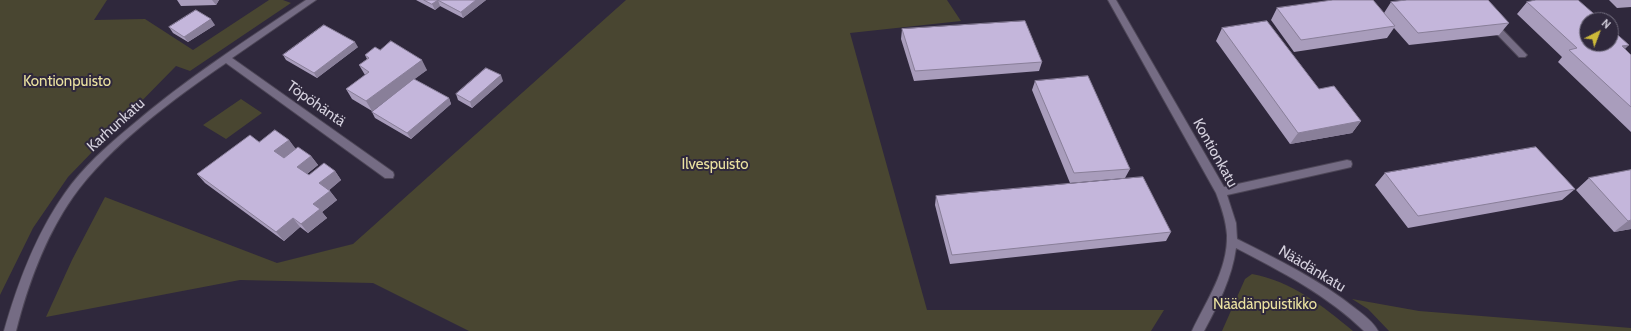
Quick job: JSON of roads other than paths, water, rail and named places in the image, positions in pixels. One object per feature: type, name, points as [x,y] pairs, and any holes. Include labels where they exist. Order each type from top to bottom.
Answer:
[{"type":"street","name":"Karhunkatu","points":[[10,331],[32,265],[49,229],[69,195],[99,159],[142,121],[190,82],[312,0]]},
{"type":"street","name":"Kontionkatu","points":[[1112,0],[1221,192],[1229,215],[1232,241],[1226,268],[1216,298],[1198,331]]},
{"type":"street","points":[[1485,17],[1522,55]]},
{"type":"street","name":"Töpöhäntä","points":[[226,58],[389,175]]},
{"type":"street","points":[[1221,192],[1347,164]]},
{"type":"street","name":"Näädänkatu","points":[[1232,241],[1301,276],[1329,294],[1359,318],[1372,331]]},
{"type":"park label","name":"Kontionpuisto","points":[[67,82]]},
{"type":"park label","name":"Ilvespuisto","points":[[715,165]]},
{"type":"park label","name":"Näädänpuistikko","points":[[1265,305]]}]
